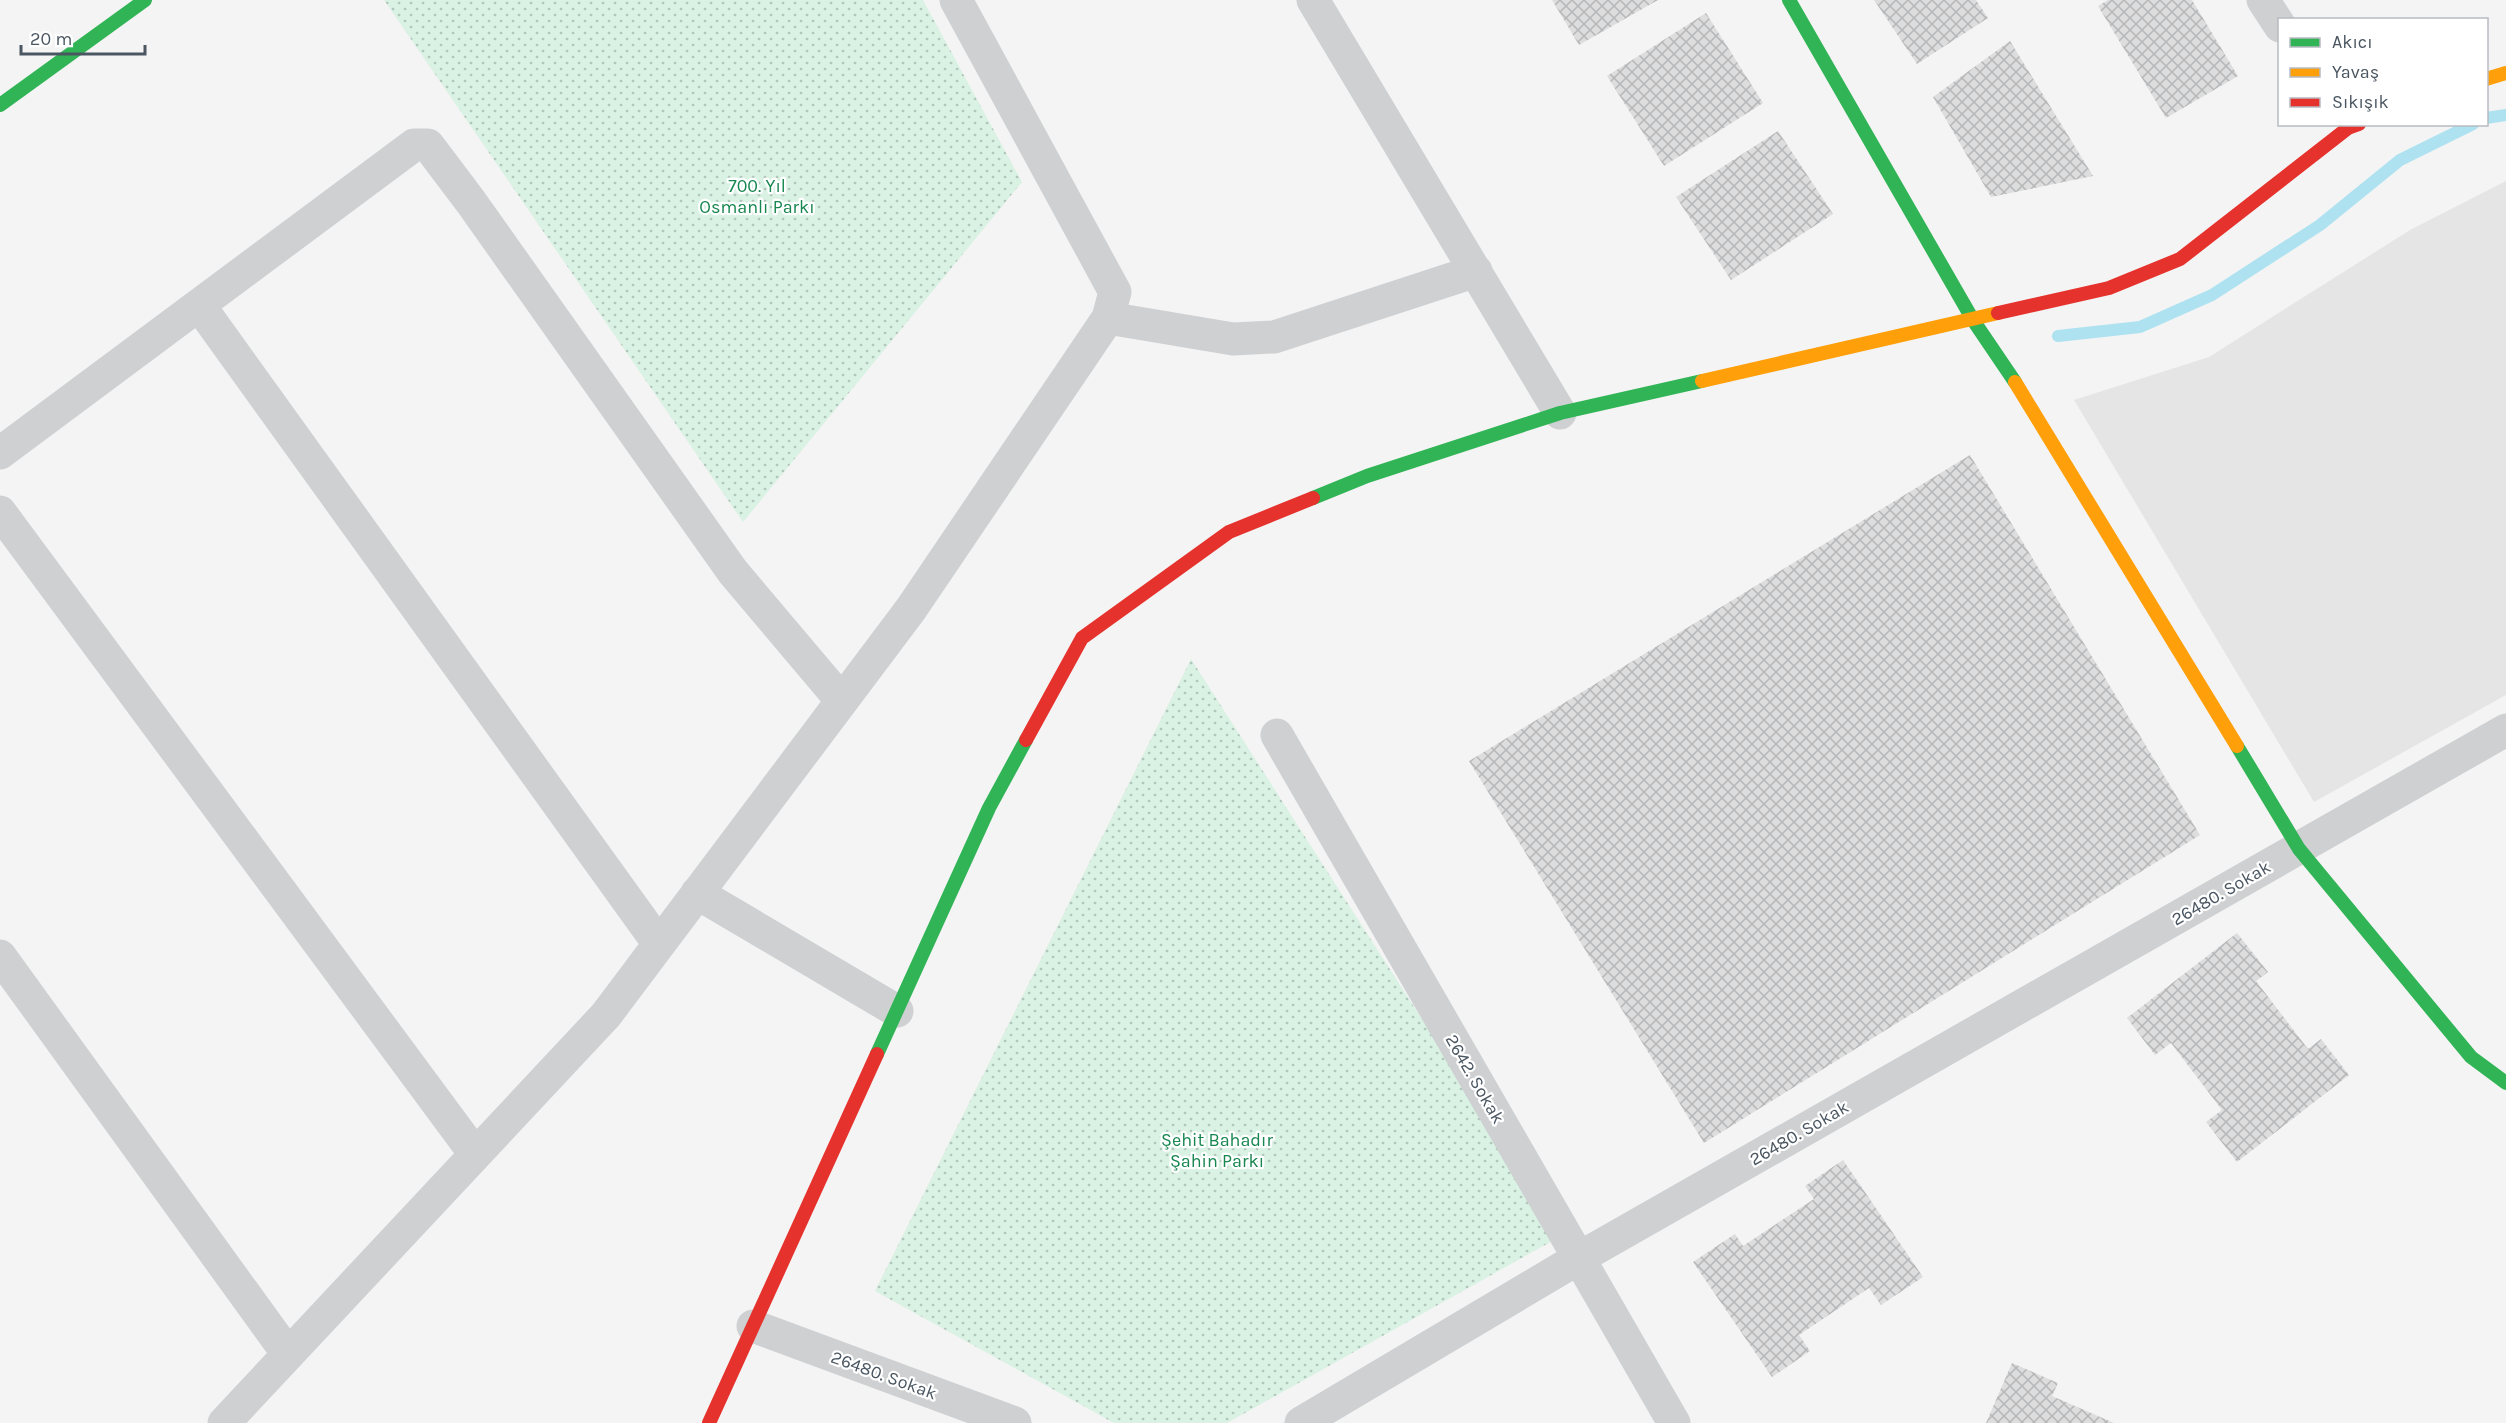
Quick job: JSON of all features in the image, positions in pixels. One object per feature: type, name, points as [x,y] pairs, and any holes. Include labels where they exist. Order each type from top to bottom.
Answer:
[{"type":"street","points":[[0,105],[145,0]]},
{"type":"street","points":[[224,1423],[606,1015],[911,609],[1108,318],[1115,292],[956,0]]},
{"type":"street","points":[[1313,0],[1560,412]]},
{"type":"street","points":[[1789,0],[1973,320],[2032,407],[2300,849],[2471,1058],[2506,1083]]},
{"type":"street","points":[[2262,0],[2278,23]]},
{"type":"street","points":[[2488,80],[2506,73]]},
{"type":"street","points":[[709,1423],[989,808],[1082,638],[1229,532],[1367,476],[1560,412],[2109,288],[2180,259],[2351,126]]},
{"type":"street","points":[[0,453],[414,145],[428,145],[734,572],[842,701]]},
{"type":"street","points":[[1108,318],[1233,339],[1274,337],[1476,271]]},
{"type":"street","points":[[199,305],[659,944]]},
{"type":"street","points":[[0,513],[475,1154]]},
{"type":"street","name":"26480. Sokak","points":[[1302,1423],[1579,1258],[2506,730]]},
{"type":"street","name":"2642. Sokak","points":[[1277,735],[1674,1423]]},
{"type":"street","points":[[697,893],[897,1011]]},
{"type":"street","points":[[0,956],[288,1354]]},
{"type":"street","name":"26480. Sokak","points":[[753,1326],[1016,1423]]},
{"type":"shaded area","points":[[2506,181],[2506,695],[2314,802],[2074,400],[2209,357],[2410,230]]},
{"type":"green space","name":"700. Yıl Osmanlı Parkı","points":[[384,0],[923,0],[1022,182],[743,522]]},
{"type":"green space","name":"Şehit Bahadır Şahin Parkı","points":[[1191,659],[1561,1236],[1227,1423],[1114,1423],[875,1291]]},
{"type":"building","points":[[1552,0],[1658,0],[1579,45]]},
{"type":"building","points":[[1874,0],[1976,0],[1988,18],[1917,64]]},
{"type":"building","points":[[2108,0],[2192,0],[2238,76],[2166,118],[2098,6]]},
{"type":"building","points":[[1706,13],[1763,103],[1664,166],[1607,76]]},
{"type":"building","points":[[2010,41],[2093,176],[1991,197],[1933,97]]},
{"type":"building","points":[[1778,131],[1833,214],[1731,280],[1676,197]]},
{"type":"building","points":[[1970,455],[2200,835],[1704,1143],[1469,761]]},
{"type":"building","points":[[2237,933],[2268,972],[2256,981],[2308,1049],[2321,1039],[2349,1075],[2237,1162],[2206,1122],[2222,1110],[2171,1043],[2155,1055],[2127,1018]]},
{"type":"building","points":[[1843,1160],[1923,1277],[1881,1305],[1869,1288],[1799,1335],[1810,1351],[1772,1377],[1693,1262],[1735,1234],[1743,1246],[1814,1199],[1805,1186]]},
{"type":"building","points":[[2012,1363],[2058,1383],[2052,1396],[2114,1423],[1986,1423]]},
{"type":"waterway","points":[[2488,118],[2506,115]]},
{"type":"waterway","points":[[2058,336],[2140,327],[2212,295],[2320,225],[2400,160],[2469,126]]},
{"type":"traffic: fast","points":[[0,105],[145,0]]},
{"type":"traffic: fast","points":[[1789,0],[1973,320],[2015,382]]},
{"type":"traffic: fast","points":[[1313,498],[1367,476],[1560,413],[1702,381]]},
{"type":"traffic: fast","points":[[877,1054],[989,808],[1026,740]]},
{"type":"traffic: fast","points":[[2237,746],[2299,849],[2471,1057],[2506,1083]]},
{"type":"traffic: slow","points":[[2488,78],[2506,73]]},
{"type":"traffic: slow","points":[[1702,381],[1998,313]]},
{"type":"traffic: slow","points":[[2015,382],[2237,746]]},
{"type":"traffic: jam","points":[[1998,313],[2109,288],[2180,259],[2354,126]]},
{"type":"traffic: jam","points":[[1026,740],[1082,638],[1229,532],[1313,498]]},
{"type":"traffic: jam","points":[[709,1423],[877,1054]]}]
